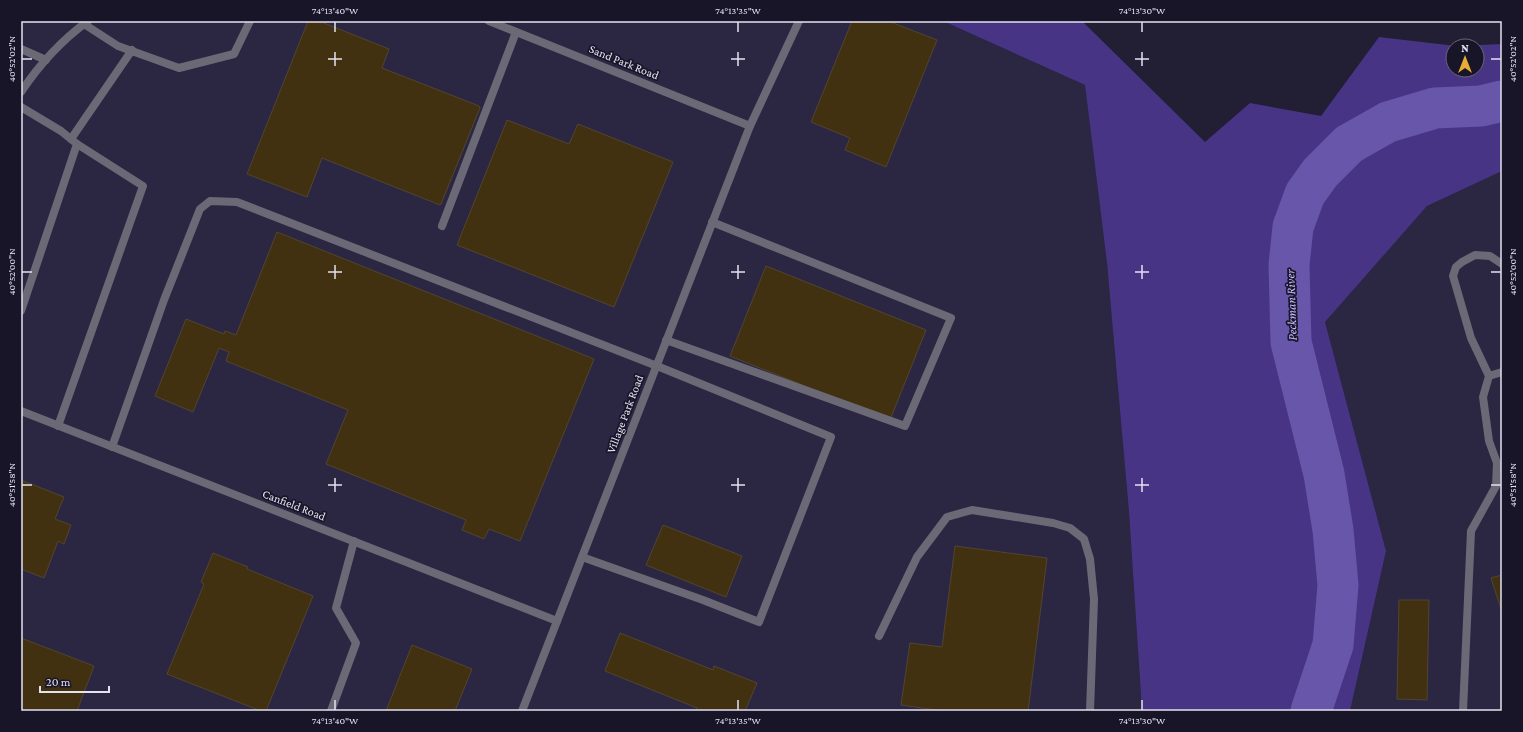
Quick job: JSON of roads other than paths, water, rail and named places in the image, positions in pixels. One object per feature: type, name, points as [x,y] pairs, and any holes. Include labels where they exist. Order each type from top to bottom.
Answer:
[{"type":"street","points":[[21,92],[46,60],[86,22],[118,46],[179,68],[234,54],[250,21]]},
{"type":"street","name":"Sand Park Road","points":[[489,21],[750,126]]},
{"type":"street","name":"Village Park Road","points":[[522,711],[750,126],[799,21]]},
{"type":"street","points":[[442,226],[516,32]]},
{"type":"street","points":[[21,49],[46,60]]},
{"type":"street","points":[[21,311],[74,142],[132,50]]},
{"type":"street","points":[[21,107],[61,130],[74,142],[144,186],[58,426]]},
{"type":"street","points":[[112,447],[164,300],[200,209],[210,201],[236,202],[657,366],[831,437],[759,622],[582,557]]},
{"type":"street","points":[[666,340],[905,426],[951,318],[712,222]]},
{"type":"street","points":[[1463,711],[1471,532],[1496,486],[1496,463],[1489,441],[1483,397],[1489,376],[1471,338],[1454,276],[1456,267],[1475,255],[1490,256],[1502,264]]},
{"type":"street","points":[[1489,376],[1502,372]]},
{"type":"street","name":"Canfield Road","points":[[21,411],[558,621]]},
{"type":"street","points":[[879,636],[917,557],[947,517],[972,510],[1054,523],[1070,528],[1084,539],[1090,559],[1094,598],[1090,711]]},
{"type":"street","points":[[331,711],[356,643],[336,608],[354,541]]},
{"type":"waterway","name":"Peckman River","points":[[1311,711],[1333,645],[1338,585],[1333,530],[1324,474],[1291,342],[1289,265],[1293,227],[1305,194],[1320,173],[1349,144],[1388,122],[1435,108],[1481,106],[1502,101]]}]
